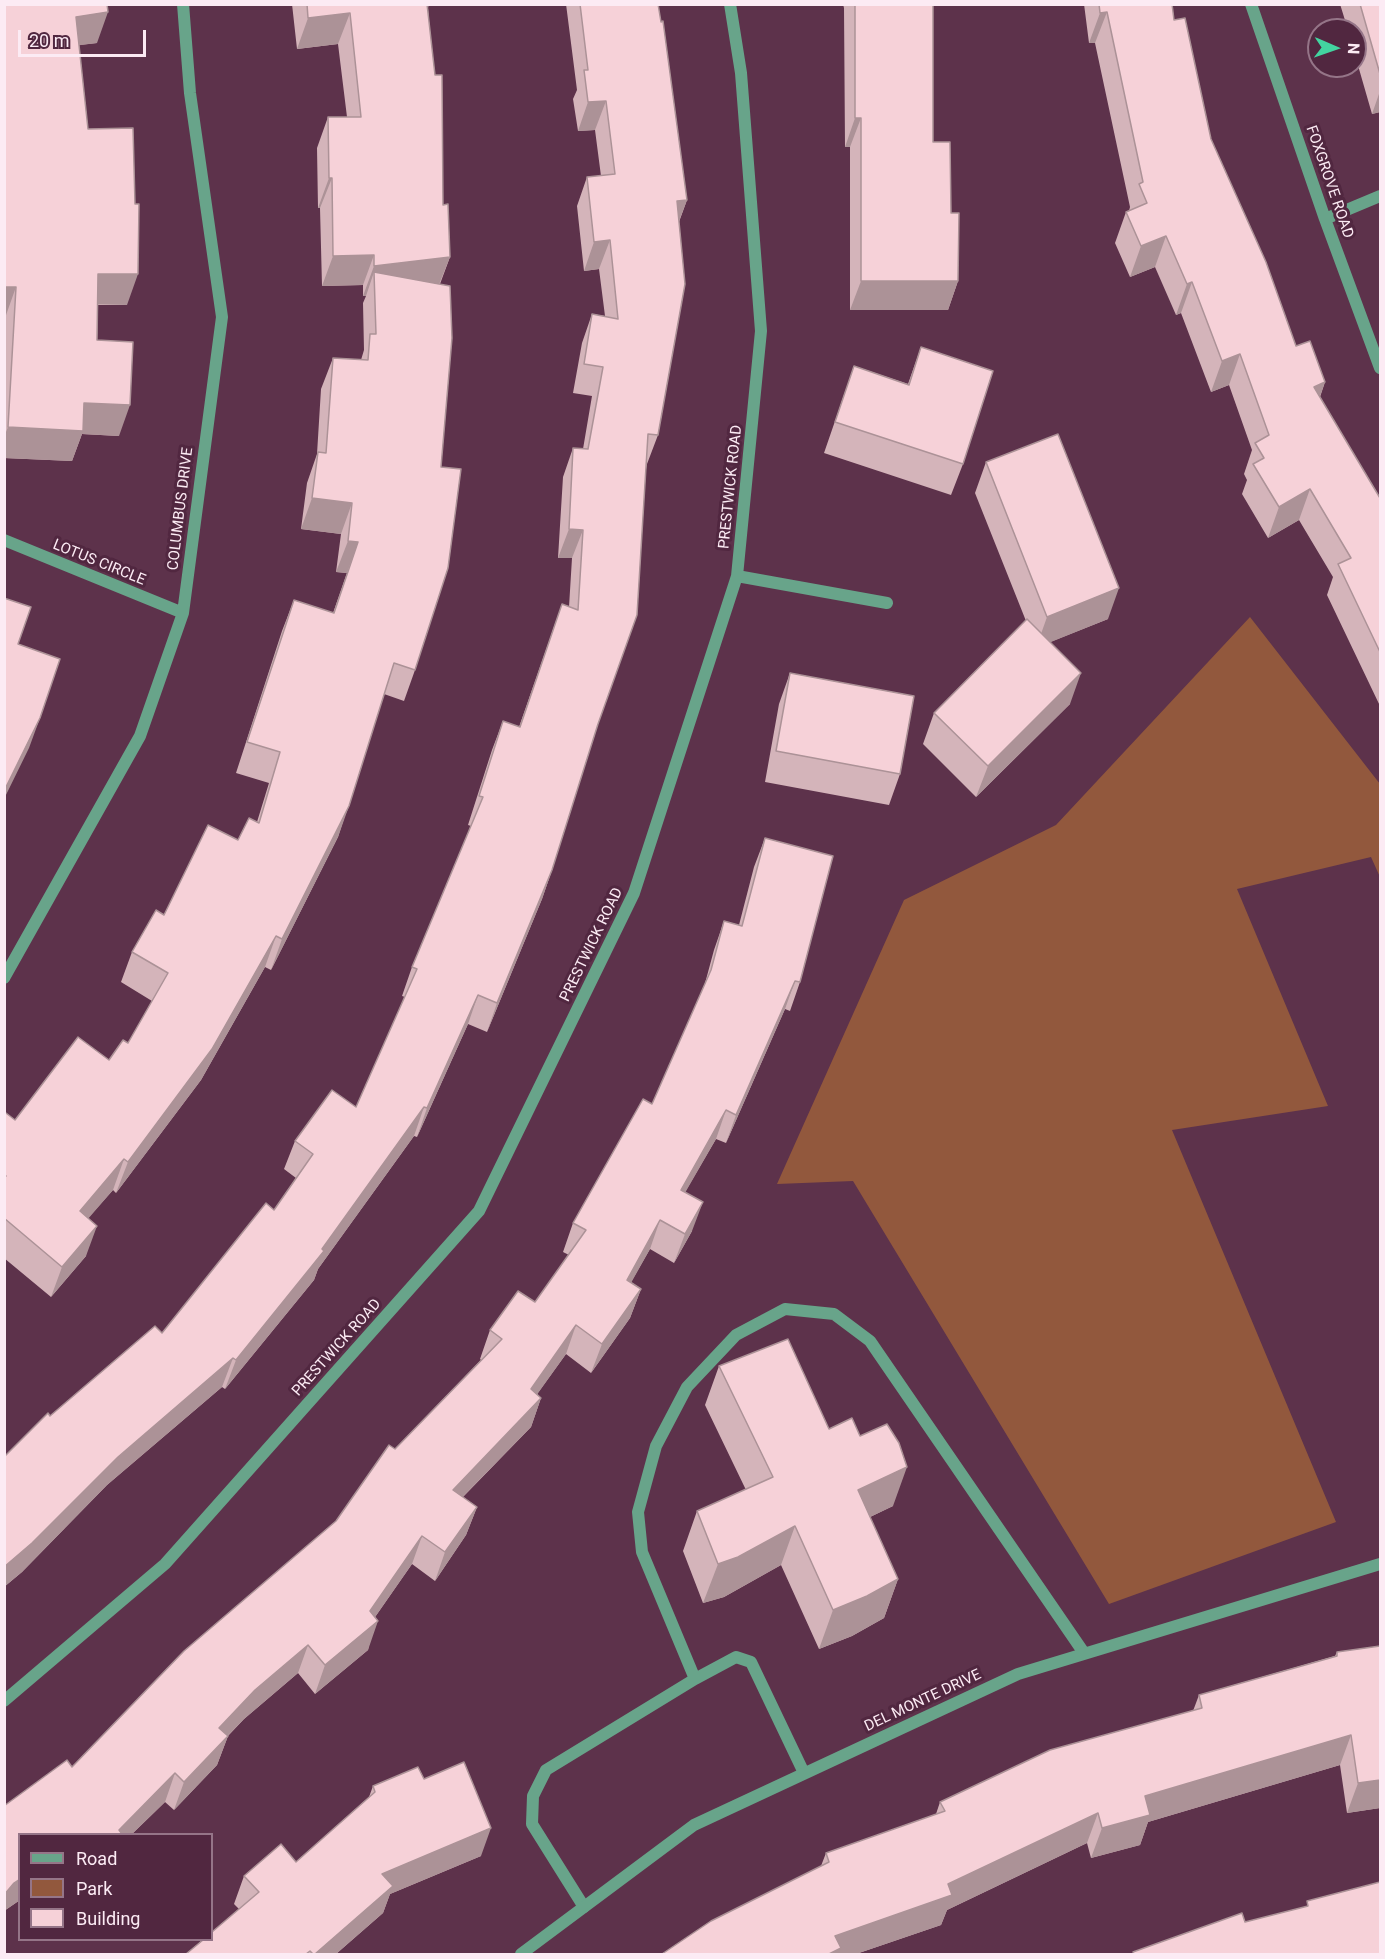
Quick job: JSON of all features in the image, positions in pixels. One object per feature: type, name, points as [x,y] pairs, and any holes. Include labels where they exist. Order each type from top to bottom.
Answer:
[{"type":"street","name":"COLUMBUS DRIVE","points":[[4,978],[140,736],[183,613],[222,317],[190,93],[183,4]]},
{"type":"street","name":"PRESTWICK ROAD","points":[[4,1701],[165,1564],[479,1211],[634,893],[737,576],[762,332],[741,73],[730,4]]},
{"type":"street","name":"FOXGROVE ROAD","points":[[1251,4],[1325,219],[1380,368]]},
{"type":"street","points":[[1325,219],[1380,196]]},
{"type":"street","name":"LOTUS CIRCLE","points":[[4,540],[183,613]]},
{"type":"street","points":[[737,576],[887,603]]},
{"type":"street","points":[[695,1680],[642,1552],[638,1512],[656,1446],[687,1387],[736,1335],[785,1309],[834,1314],[870,1341],[1084,1653]]},
{"type":"street","name":"DEL MONTE DRIVE","points":[[521,1954],[694,1825],[1018,1674],[1380,1564]]},
{"type":"street","points":[[584,1907],[532,1824],[533,1796],[546,1770],[736,1657],[751,1662],[804,1773]]},
{"type":"green space","points":[[1250,617],[1380,784],[1380,877],[1371,857],[1237,889],[1328,1106],[1172,1130],[1336,1522],[1109,1604],[853,1181],[777,1184],[904,900],[1056,825]]},
{"type":"building","points":[[4,4],[107,4],[108,12],[76,17],[88,129],[133,128],[135,204],[139,204],[138,274],[98,274],[97,340],[133,342],[130,405],[84,403],[83,431],[8,427],[16,287],[4,287]]},
{"type":"building","points":[[307,4],[427,4],[435,75],[442,75],[443,205],[448,204],[450,257],[374,266],[374,255],[333,256],[332,178],[329,178],[328,117],[361,117],[350,13],[308,18]]},
{"type":"building","points":[[580,4],[658,4],[661,22],[663,21],[687,200],[677,201],[685,284],[658,435],[648,434],[637,615],[598,724],[552,870],[497,1003],[478,995],[427,1108],[424,1107],[322,1249],[324,1251],[236,1360],[233,1358],[118,1457],[32,1543],[4,1567],[4,1457],[48,1413],[50,1416],[155,1326],[162,1333],[266,1203],[274,1210],[313,1154],[295,1141],[332,1090],[356,1107],[417,969],[412,967],[483,797],[479,796],[503,721],[520,727],[562,604],[578,610],[583,530],[569,529],[573,448],[588,449],[603,367],[584,364],[592,314],[618,319],[610,240],[594,242],[587,177],[615,174],[606,101],[588,102],[584,70],[588,70]]},
{"type":"building","points":[[855,4],[933,4],[933,142],[950,142],[951,213],[959,213],[958,281],[861,281],[861,118],[855,118]]},
{"type":"building","points":[[1099,4],[1172,4],[1174,20],[1185,18],[1211,139],[1266,262],[1296,346],[1310,341],[1325,382],[1314,387],[1380,498],[1380,652],[1338,564],[1351,558],[1310,489],[1279,507],[1253,464],[1264,458],[1255,443],[1269,435],[1240,354],[1222,361],[1192,282],[1187,284],[1166,236],[1141,246],[1126,212],[1147,203],[1139,184],[1143,182],[1107,12],[1100,13]]},
{"type":"building","points":[[1360,4],[1380,4],[1380,74],[1367,28],[1367,18],[1364,18]]},
{"type":"building","points":[[374,272],[450,286],[452,338],[441,467],[461,469],[448,568],[415,670],[394,663],[349,806],[282,939],[276,936],[212,1049],[128,1162],[124,1159],[80,1211],[97,1226],[62,1267],[4,1218],[4,1178],[6,1176],[4,1174],[4,1115],[6,1113],[15,1120],[78,1037],[109,1060],[123,1040],[128,1043],[168,973],[132,952],[156,910],[164,915],[208,825],[238,840],[249,818],[259,823],[280,752],[247,742],[294,600],[334,613],[358,542],[348,541],[352,503],[312,498],[318,452],[326,453],[333,358],[368,360],[370,334],[376,334]]},
{"type":"building","points":[[921,347],[993,371],[963,464],[835,422],[854,366],[909,385]]},
{"type":"building","points":[[1058,434],[1119,588],[1047,617],[986,462]]},
{"type":"building","points":[[4,598],[31,607],[18,644],[60,659],[40,718],[4,791]]},
{"type":"building","points":[[1027,619],[1081,673],[988,766],[934,713]]},
{"type":"building","points":[[790,673],[914,696],[900,774],[776,751]]},
{"type":"building","points":[[765,838],[833,856],[800,982],[795,981],[736,1115],[726,1110],[681,1190],[703,1202],[685,1234],[660,1220],[627,1280],[641,1289],[602,1344],[576,1325],[531,1389],[541,1398],[453,1490],[477,1507],[445,1552],[422,1536],[370,1611],[378,1621],[325,1665],[308,1645],[255,1690],[219,1728],[228,1736],[184,1782],[175,1773],[119,1830],[121,1833],[18,1833],[18,1880],[4,1895],[4,1806],[67,1760],[72,1767],[184,1651],[336,1521],[389,1445],[395,1449],[502,1339],[490,1330],[518,1291],[535,1302],[586,1230],[573,1223],[643,1099],[652,1104],[711,970],[724,921],[742,926]]},
{"type":"building","points":[[788,1339],[829,1429],[852,1418],[860,1436],[887,1424],[899,1443],[907,1467],[858,1490],[898,1579],[867,1596],[833,1610],[795,1526],[738,1557],[718,1564],[697,1511],[773,1477],[719,1366]]},
{"type":"building","points":[[1380,1646],[1380,1780],[1358,1783],[1351,1735],[1145,1796],[1150,1815],[1102,1828],[1098,1813],[948,1884],[952,1895],[835,1936],[841,1948],[829,1954],[662,1954],[711,1921],[829,1862],[826,1853],[945,1811],[940,1802],[1050,1750],[1202,1708],[1199,1695],[1337,1656],[1337,1652]]},
{"type":"building","points":[[464,1762],[491,1828],[382,1874],[393,1886],[315,1954],[310,1951],[306,1954],[186,1954],[202,1941],[213,1941],[213,1931],[259,1892],[244,1876],[281,1844],[296,1862],[375,1792],[373,1786],[418,1767],[424,1779]]},
{"type":"building","points":[[1380,1882],[1380,1954],[1134,1954],[1133,1952],[1242,1913],[1245,1922],[1308,1906],[1307,1901]]}]
